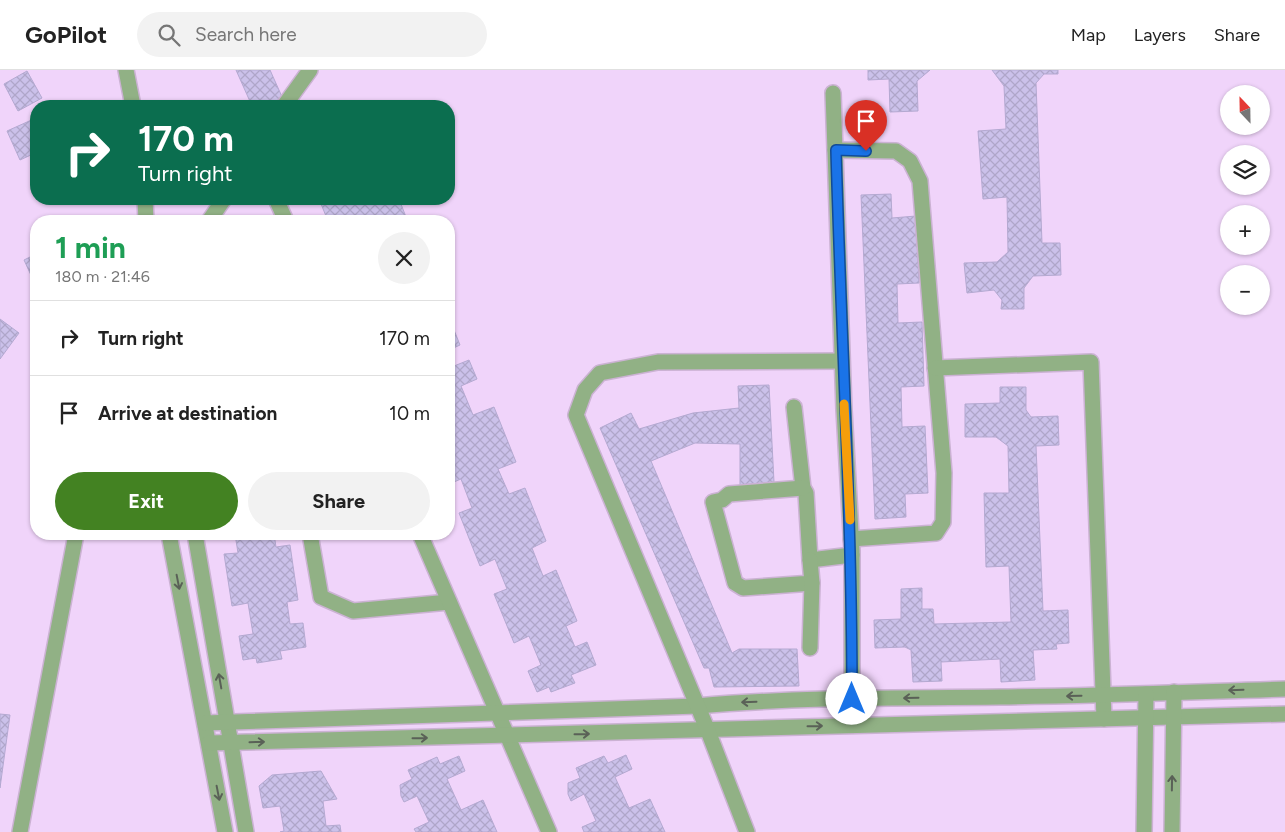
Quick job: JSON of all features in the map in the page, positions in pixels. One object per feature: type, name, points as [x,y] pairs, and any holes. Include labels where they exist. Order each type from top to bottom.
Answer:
[{"type":"street","points":[[126,70],[133,100]]},
{"type":"street","points":[[288,100],[310,70]]},
{"type":"street","points":[[833,93],[842,361],[852,555],[852,699]]},
{"type":"street","points":[[836,150],[896,151],[910,161],[920,181],[944,473],[942,522],[936,533],[851,539]]},
{"type":"street","points":[[747,832],[708,731],[576,414],[585,390],[600,373],[658,362],[842,361]]},
{"type":"street","points":[[935,368],[1091,362],[1104,719]]},
{"type":"street","points":[[794,407],[803,488],[806,493],[812,583],[810,648]]},
{"type":"street","points":[[803,488],[729,494],[722,500],[713,502],[735,583],[743,588],[812,583]]},
{"type":"street","points":[[20,832],[75,540]]},
{"type":"street","points":[[170,540],[225,832]]},
{"type":"street","points":[[196,540],[246,832]]},
{"type":"street","points":[[311,540],[321,597],[353,611],[450,602]]},
{"type":"street","points":[[423,540],[548,832]]},
{"type":"street","points":[[810,560],[852,555]]},
{"type":"street","points":[[205,723],[697,706],[742,702],[1103,696],[1285,689]]},
{"type":"street","points":[[1172,832],[1174,692]]},
{"type":"street","points":[[1144,832],[1146,694]]},
{"type":"street","points":[[209,743],[1285,714]]},
{"type":"building","points":[[236,70],[270,70],[283,99],[249,100]]},
{"type":"building","points":[[868,70],[930,70],[917,81],[918,111],[890,112],[889,79],[868,80]]},
{"type":"building","points":[[992,70],[1058,70],[1058,74],[1044,74],[1036,83],[1042,243],[1060,243],[1061,275],[1033,276],[1024,288],[1024,309],[1001,309],[1002,300],[994,290],[967,293],[964,263],[997,262],[1008,252],[1007,197],[983,199],[978,131],[1006,129],[1004,86]]},
{"type":"building","points":[[27,71],[42,98],[30,100],[30,104],[18,111],[4,84]]},
{"type":"building","points":[[30,121],[30,155],[20,160],[7,131]]},
{"type":"building","points":[[891,194],[892,218],[916,216],[919,283],[897,284],[898,323],[922,322],[924,386],[901,387],[902,427],[925,426],[928,493],[905,494],[906,517],[875,519],[861,195]]},
{"type":"building","points":[[321,205],[401,205],[405,215],[326,215]]},
{"type":"building","points":[[30,257],[30,273],[24,260]]},
{"type":"building","points":[[0,319],[19,333],[0,359]]},
{"type":"building","points":[[455,332],[460,345],[455,347]]},
{"type":"building","points":[[469,360],[477,379],[461,386],[473,415],[494,407],[516,462],[498,469],[509,494],[525,488],[546,541],[532,548],[543,576],[556,570],[577,621],[566,626],[575,647],[587,642],[596,665],[571,675],[575,683],[551,692],[549,687],[537,692],[528,671],[541,665],[529,636],[514,643],[494,594],[507,589],[495,559],[480,566],[459,513],[472,508],[461,479],[455,482],[455,366]]},
{"type":"building","points":[[769,385],[774,482],[740,485],[740,444],[695,443],[651,461],[732,653],[739,649],[797,649],[799,686],[714,687],[709,668],[704,668],[600,428],[631,413],[639,429],[693,413],[739,408],[738,386]]},
{"type":"building","points":[[1000,387],[1026,387],[1026,410],[1031,417],[1058,416],[1059,445],[1036,446],[1043,611],[1068,610],[1069,643],[1056,644],[1057,649],[1033,650],[1035,680],[1001,682],[1000,659],[941,662],[942,681],[913,682],[911,650],[905,647],[875,648],[874,620],[901,619],[901,589],[922,588],[922,609],[933,609],[934,624],[1011,622],[1009,566],[986,567],[984,493],[1009,493],[1008,446],[996,437],[965,437],[965,404],[1000,403]]},
{"type":"building","points":[[236,540],[275,540],[276,547],[290,545],[298,600],[287,602],[290,624],[303,623],[306,647],[280,651],[282,659],[257,663],[256,658],[243,660],[239,636],[253,634],[248,603],[232,606],[224,554],[238,553]]},
{"type":"building","points":[[0,714],[10,715],[0,788]]},
{"type":"building","points":[[626,755],[632,769],[615,777],[629,808],[650,799],[665,832],[584,832],[582,827],[596,821],[584,794],[571,801],[568,794],[568,783],[580,778],[576,768],[604,756],[608,763]]},
{"type":"building","points":[[459,756],[465,771],[447,779],[461,810],[483,800],[497,832],[416,832],[414,829],[429,822],[417,796],[404,802],[401,796],[400,785],[412,779],[408,770],[437,757],[440,764]]},
{"type":"building","points":[[321,771],[337,799],[323,801],[326,826],[340,825],[341,832],[280,832],[284,831],[280,806],[263,808],[259,786],[272,775]]},
{"type":"slow traffic","points":[[844,404],[850,520]]},
{"type":"route","points":[[852,699],[852,551],[844,410],[836,150],[866,151]]}]
